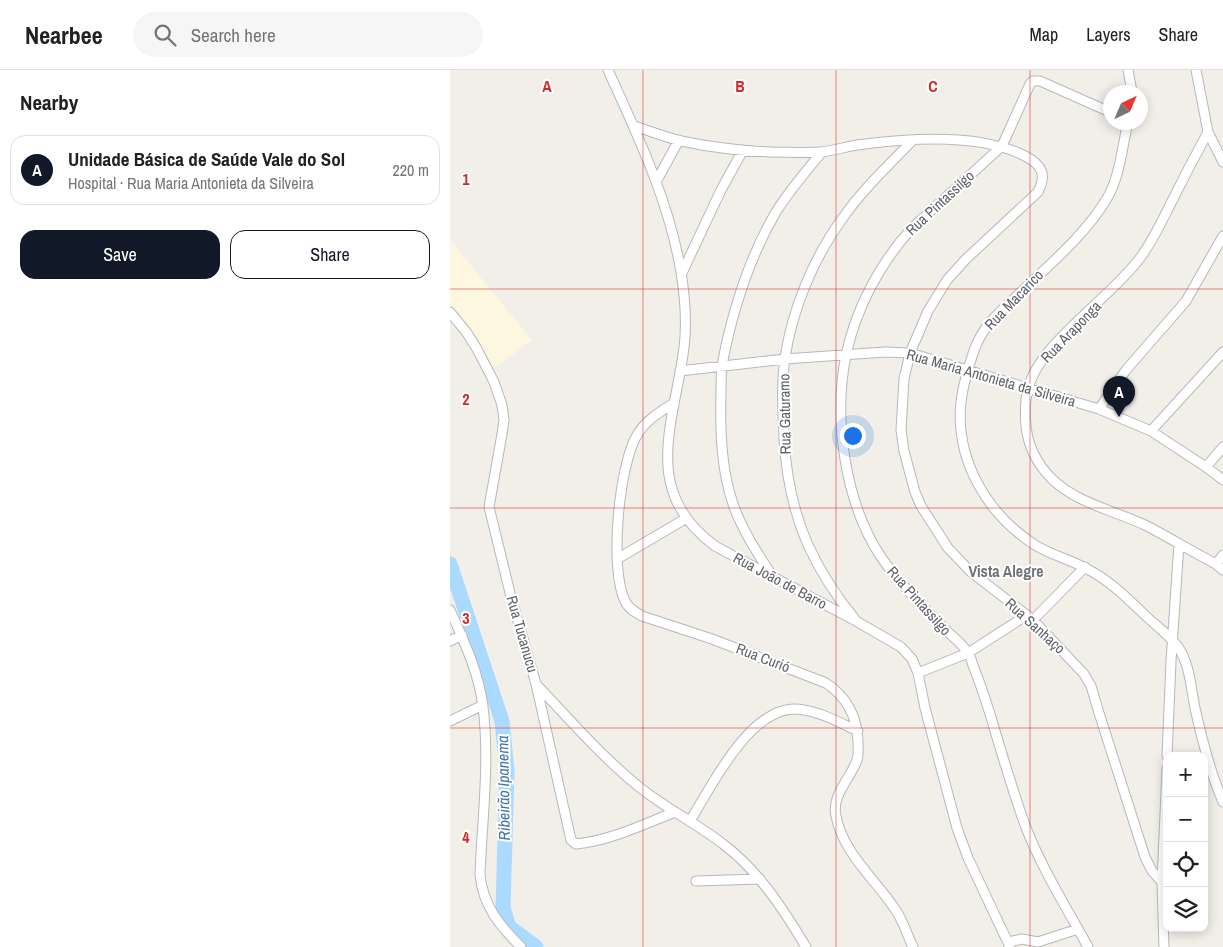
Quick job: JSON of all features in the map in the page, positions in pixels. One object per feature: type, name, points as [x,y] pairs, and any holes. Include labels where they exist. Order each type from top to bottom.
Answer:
[{"type":"street","name":"Rua João de Barro","points":[[608,70],[634,126],[670,220],[681,273],[685,324],[680,371],[668,446],[668,471],[672,491],[685,518],[715,546],[856,621],[901,647],[912,659],[918,673],[925,708],[957,828],[968,858],[1009,945]]},
{"type":"street","points":[[1128,70],[1131,85]]},
{"type":"street","points":[[1196,70],[1208,132],[1223,162]]},
{"type":"street","name":"Rua Pintassilgo","points":[[1088,947],[1040,857],[1026,825],[985,697],[968,653],[910,593],[892,572],[871,540],[859,512],[845,458],[841,405],[846,355],[865,300],[882,267],[901,240],[1002,146],[1033,81],[1040,81],[1103,109]]},
{"type":"street","points":[[634,126],[679,140],[743,150],[822,152],[865,144],[913,140],[972,141],[1002,146]]},
{"type":"street","name":"Rua Macarico","points":[[1126,130],[1114,183],[1107,199],[1075,239],[987,325],[982,333],[968,370],[962,400],[962,429],[966,457],[976,483],[995,509],[1026,538],[1047,551],[1084,567],[1110,583],[1172,640],[1182,653],[1204,745],[1223,802]]},
{"type":"street","name":"Rua Araponga","points":[[1208,132],[1143,255],[1121,281],[1052,346],[1028,387],[1026,404],[1027,434],[1032,451],[1052,479],[1066,490],[1083,499],[1147,526],[1220,567]]},
{"type":"street","points":[[656,182],[679,140]]},
{"type":"street","name":"Rua Gaturamo","points":[[856,621],[830,585],[813,556],[792,498],[787,474],[782,398],[785,359],[796,311],[831,235],[854,202],[913,140]]},
{"type":"street","name":"Rua Sanhaço","points":[[1002,146],[1033,160],[1039,166],[1043,175],[1042,183],[1038,192],[947,280],[928,311],[910,354],[904,378],[901,430],[909,475],[918,499],[940,537],[958,559],[1030,618],[1084,674],[1090,686],[1145,857],[1152,871],[1162,882]]},
{"type":"street","points":[[681,273],[717,198],[743,150]]},
{"type":"street","points":[[773,577],[750,541],[732,503],[722,447],[720,413],[722,366],[740,296],[756,252],[784,201],[822,152]]},
{"type":"street","points":[[1099,408],[1126,370],[1186,301],[1223,236]]},
{"type":"street","name":"Rua Tucanucu","points":[[450,312],[477,349],[494,382],[502,405],[504,420],[490,507],[511,597],[536,684],[620,770],[639,786],[729,849],[760,880],[806,947]]},
{"type":"street","name":"Rua Maria Antonieta da Silveira","points":[[680,371],[785,359],[885,352],[910,354],[1099,408],[1151,431],[1223,480]]},
{"type":"street","points":[[1151,431],[1223,352]]},
{"type":"street","name":"Rua Curió","points":[[674,403],[648,421],[636,435],[626,462],[618,523],[617,559],[624,600],[633,611],[642,616],[712,639],[826,684],[840,694],[848,703],[854,715],[858,731],[858,758],[840,792],[835,814],[840,830],[857,861],[897,912],[913,947]]},
{"type":"street","points":[[1206,467],[1223,446]]},
{"type":"street","points":[[617,559],[685,518]]},
{"type":"street","points":[[1167,752],[1172,640],[1179,544]]},
{"type":"street","points":[[1220,567],[1223,555]]},
{"type":"street","points":[[918,673],[968,653],[1030,618],[1084,567]]},
{"type":"street","points":[[450,610],[462,635],[478,681],[483,706],[486,740],[481,889],[485,902],[494,916],[521,947]]},
{"type":"street","points":[[450,641],[462,635]]},
{"type":"street","points":[[1171,661],[1187,669]]},
{"type":"street","points":[[536,684],[570,835],[574,843],[578,844],[606,837],[675,812]]},
{"type":"street","points":[[450,721],[483,706]]},
{"type":"street","points":[[690,821],[736,748],[753,728],[766,717],[780,711],[794,709],[809,711],[827,716],[858,731]]},
{"type":"street","points":[[1164,947],[1162,882],[1166,797]]},
{"type":"street","points":[[696,881],[760,880]]},
{"type":"street","points":[[1009,945],[1022,938],[1037,944],[1078,929]]},
{"type":"shaded area","points":[[450,240],[532,340],[494,368],[450,309]]},
{"type":"waterway","name":"Ribeirão Ipanema","points":[[450,564],[502,721],[507,770],[503,908],[509,927],[536,947]]},
{"type":"place","name":"Unidade Básica de Saúde Vale do Sol","points":[[1119,417]]},
{"type":"district","name":"Vista Alegre","points":[[1006,571]]}]
